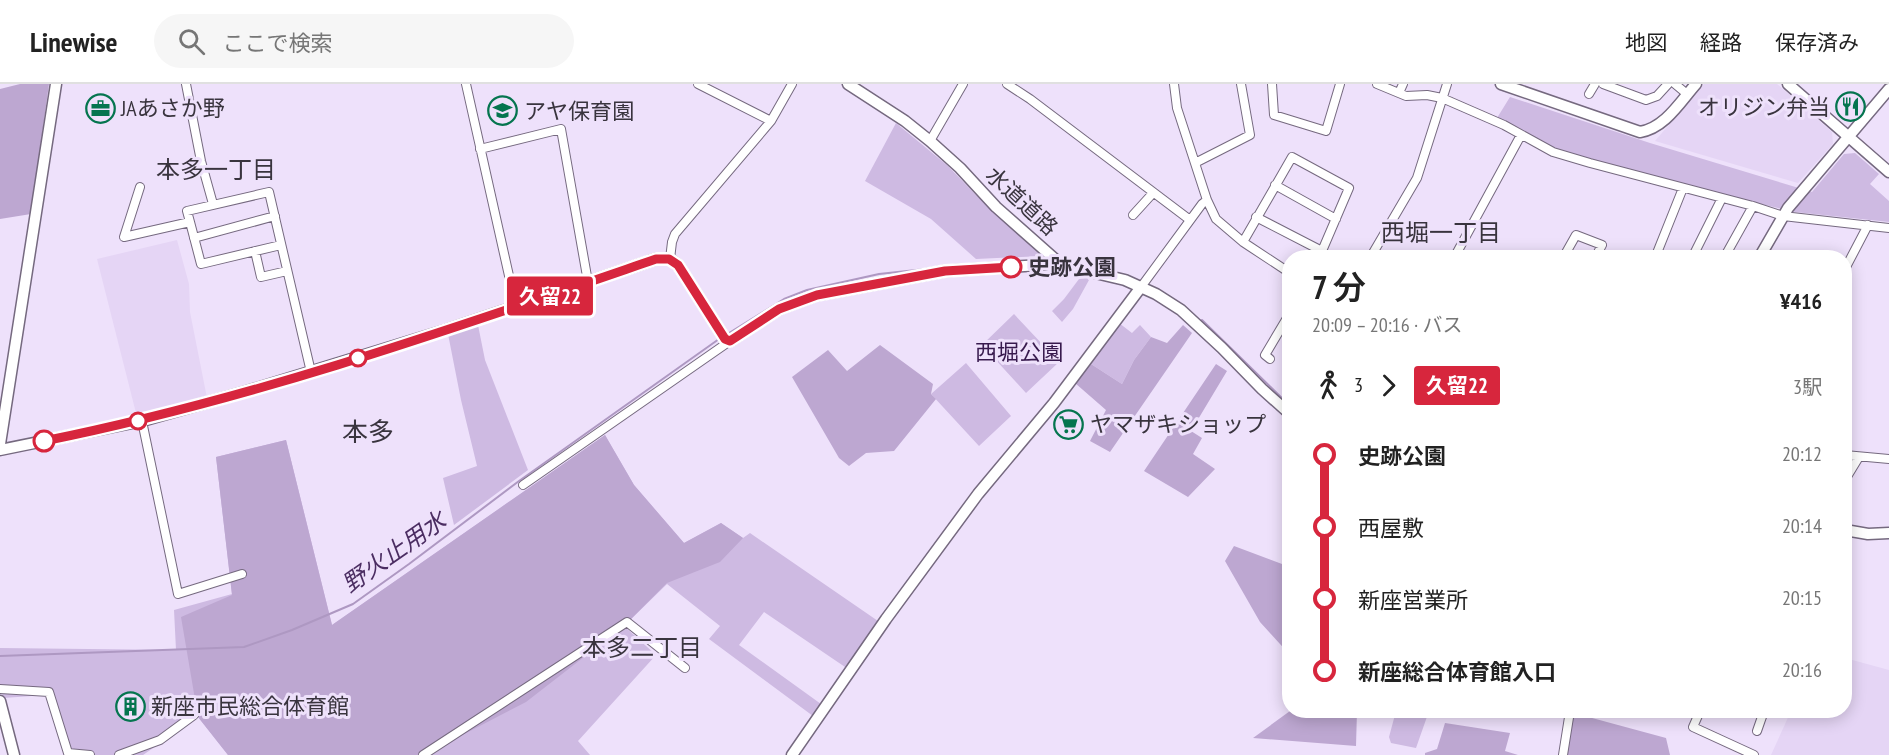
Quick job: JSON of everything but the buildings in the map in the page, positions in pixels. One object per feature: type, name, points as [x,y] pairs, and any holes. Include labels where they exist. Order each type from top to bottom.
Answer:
[{"type":"street","points":[[0,444],[56,84]]},
{"type":"street","points":[[186,84],[201,161],[213,204]]},
{"type":"street","points":[[465,84],[516,307]]},
{"type":"street","points":[[698,84],[771,121]]},
{"type":"street","points":[[669,259],[675,234],[771,121],[792,84]]},
{"type":"street","name":"水道道路","points":[[848,84],[905,121],[930,141],[960,168],[996,207],[1058,261],[1070,267],[1108,275],[1142,288],[1180,309],[1282,407]]},
{"type":"street","points":[[930,141],[963,84]]},
{"type":"street","points":[[1006,84],[1039,106],[1190,220]]},
{"type":"street","points":[[1174,84],[1177,108],[1207,200],[1216,219],[1243,242],[1282,268]]},
{"type":"street","points":[[1195,164],[1250,135],[1241,84]]},
{"type":"street","points":[[1272,84],[1274,115],[1326,131],[1340,84]]},
{"type":"street","points":[[1377,84],[1401,88],[1406,96],[1427,95],[1442,98],[1504,125],[1553,152],[1753,206],[1782,216],[1889,228]]},
{"type":"street","points":[[1375,250],[1417,178],[1447,84]]},
{"type":"street","points":[[1502,84],[1640,132],[1652,130],[1662,123],[1696,84]]},
{"type":"street","points":[[1589,94],[1595,84]]},
{"type":"street","points":[[1603,84],[1646,100],[1657,96],[1668,84]]},
{"type":"street","points":[[1675,84],[1687,94]]},
{"type":"street","points":[[1788,84],[1889,172]]},
{"type":"street","points":[[1763,250],[1782,216],[1889,89]]},
{"type":"street","points":[[480,149],[561,129],[588,282]]},
{"type":"street","points":[[1458,250],[1521,135]]},
{"type":"street","points":[[1243,242],[1292,157],[1349,188],[1322,250]]},
{"type":"street","points":[[1275,184],[1336,219]]},
{"type":"street","points":[[140,187],[124,237],[190,222]]},
{"type":"street","points":[[1658,250],[1683,188]]},
{"type":"street","points":[[281,245],[201,264],[187,211],[269,192],[311,372]]},
{"type":"street","points":[[1132,215],[1153,193]]},
{"type":"street","points":[[1696,250],[1722,198]]},
{"type":"street","points":[[792,755],[886,619],[978,494],[1054,403],[1207,200]]},
{"type":"street","points":[[1728,250],[1753,206]]},
{"type":"street","points":[[194,238],[275,216]]},
{"type":"street","points":[[1257,217],[1313,250]]},
{"type":"street","points":[[1852,256],[1868,225]]},
{"type":"street","points":[[1568,250],[1576,235],[1602,245],[1599,250]]},
{"type":"street","points":[[255,251],[261,276],[287,271]]},
{"type":"street","points":[[0,450],[142,421],[311,372],[516,307],[656,259],[674,261],[684,272],[725,339],[730,341]]},
{"type":"street","points":[[523,485],[779,309],[817,295],[945,271],[1042,265],[1058,261]]},
{"type":"street","points":[[1270,358],[1265,355],[1282,327]]},
{"type":"street","points":[[142,421],[178,594],[242,574]]},
{"type":"street","points":[[1852,456],[1889,459]]},
{"type":"street","points":[[1852,468],[1859,457]]},
{"type":"street","points":[[1852,531],[1868,534],[1889,533]]},
{"type":"street","points":[[423,755],[627,622],[685,668]]},
{"type":"street","points":[[0,689],[49,693],[68,753],[90,755]]},
{"type":"street","points":[[0,700],[14,755]]},
{"type":"street","points":[[118,755],[160,740],[194,715]]},
{"type":"street","points":[[1563,755],[1569,718]]},
{"type":"street","points":[[1697,718],[1693,727],[1754,755]]},
{"type":"street","points":[[1756,731],[1761,718]]},
{"type":"shaded area","points":[[20,84],[49,84],[31,214],[0,219],[0,89]]},
{"type":"shaded area","points":[[1704,84],[1777,84],[1832,132],[1833,144],[1798,183],[1655,141]]},
{"type":"shaded area","points":[[177,240],[189,284],[190,312],[207,398],[137,417],[97,259]]},
{"type":"shaded area","points":[[1183,325],[1192,333],[1110,452],[1090,441],[1106,410],[1075,383],[1091,364],[1122,384],[1134,360],[1151,337],[1167,343]]},
{"type":"shaded area","points":[[880,345],[933,384],[931,394],[936,399],[894,451],[866,453],[849,466],[839,458],[792,377],[828,350],[847,371]]},
{"type":"shaded area","points":[[1216,364],[1227,371],[1191,431],[1202,438],[1193,454],[1215,469],[1188,497],[1144,471]]},
{"type":"shaded area","points":[[605,435],[634,485],[684,543],[721,523],[743,538],[720,562],[667,583],[624,626],[526,702],[424,755],[228,755],[198,717],[181,617],[232,595],[216,457],[286,440],[332,625]]},
{"type":"shaded area","points":[[1234,546],[1282,564],[1282,646],[1260,622],[1225,561]]},
{"type":"shaded area","points":[[1852,660],[1889,670],[1889,755],[1771,755],[1788,718],[1852,718]]},
{"type":"shaded area","points":[[1282,717],[1357,718],[1356,746],[1253,738]]},
{"type":"shaded area","points":[[1569,718],[1592,718],[1666,738],[1670,755],[1563,755]]},
{"type":"shaded area","points":[[1445,723],[1510,733],[1505,751],[1518,755],[1425,755],[1437,749]]},
{"type":"green space","points":[[1510,97],[1650,143],[1812,192],[1844,154],[1855,153],[1879,174],[1870,184],[1889,201],[1889,222],[1795,212],[1629,172],[1554,150],[1497,118]]},
{"type":"green space","name":"史跡公園","points":[[896,123],[948,166],[1043,256],[976,259],[931,219],[865,181]]},
{"type":"green space","points":[[1082,275],[1088,276],[1089,280],[1073,309],[1062,322],[1052,311]]},
{"type":"green space","name":"西堀公園","points":[[1014,314],[1059,362],[1026,393],[982,345]]},
{"type":"green space","points":[[1119,323],[1132,333],[1140,325],[1151,337],[1134,360],[1122,384],[1091,364]]},
{"type":"green space","points":[[478,325],[485,360],[528,470],[454,525],[443,478],[477,466],[448,334]]},
{"type":"green space","points":[[966,363],[1011,416],[979,446],[931,394]]},
{"type":"green space","points":[[605,435],[634,485],[684,543],[721,523],[743,538],[750,533],[878,621],[848,669],[764,612],[739,645],[821,704],[813,716],[709,639],[720,626],[667,584],[624,626],[656,655],[578,741],[590,755],[228,755],[198,717],[143,755],[65,755],[46,695],[3,698],[0,684],[0,648],[176,650],[174,610],[232,594],[216,457],[286,440],[332,625]]},
{"type":"green space","points":[[1394,718],[1427,718],[1416,748],[1391,743],[1389,737]]},
{"type":"waterway","name":"野火止用水","points":[[1030,260],[1042,260]]},
{"type":"waterway","name":"野火止用水","points":[[729,333],[784,299],[807,290],[879,274],[935,268]]},
{"type":"waterway","name":"野火止用水","points":[[1202,320],[1282,398]]},
{"type":"waterway","name":"野火止用水","points":[[0,656],[244,647],[292,630],[353,604],[519,481],[719,339]]},
{"type":"bus line","name":"久留22","points":[[44,441],[142,421],[244,392],[380,351],[656,259],[669,259],[678,265],[727,341],[733,341],[779,309],[817,295],[945,271],[1011,267]]},
{"type":"place","name":"オリジン弁当","points":[[1851,107]]},
{"type":"place","name":"JAあさか野","points":[[100,108]]},
{"type":"place","name":"アヤ保育園","points":[[503,111]]},
{"type":"place","name":"史跡公園","points":[[1011,267]]},
{"type":"place","name":"ヤマザキショップ","points":[[1069,424]]},
{"type":"place","name":"新座市民総合体育館","points":[[130,706]]},
{"type":"district","name":"本多一丁目","points":[[216,169]]},
{"type":"district","name":"西堀一丁目","points":[[1441,232]]},
{"type":"district","name":"本多","points":[[368,431]]},
{"type":"district","name":"本多二丁目","points":[[642,647]]}]
